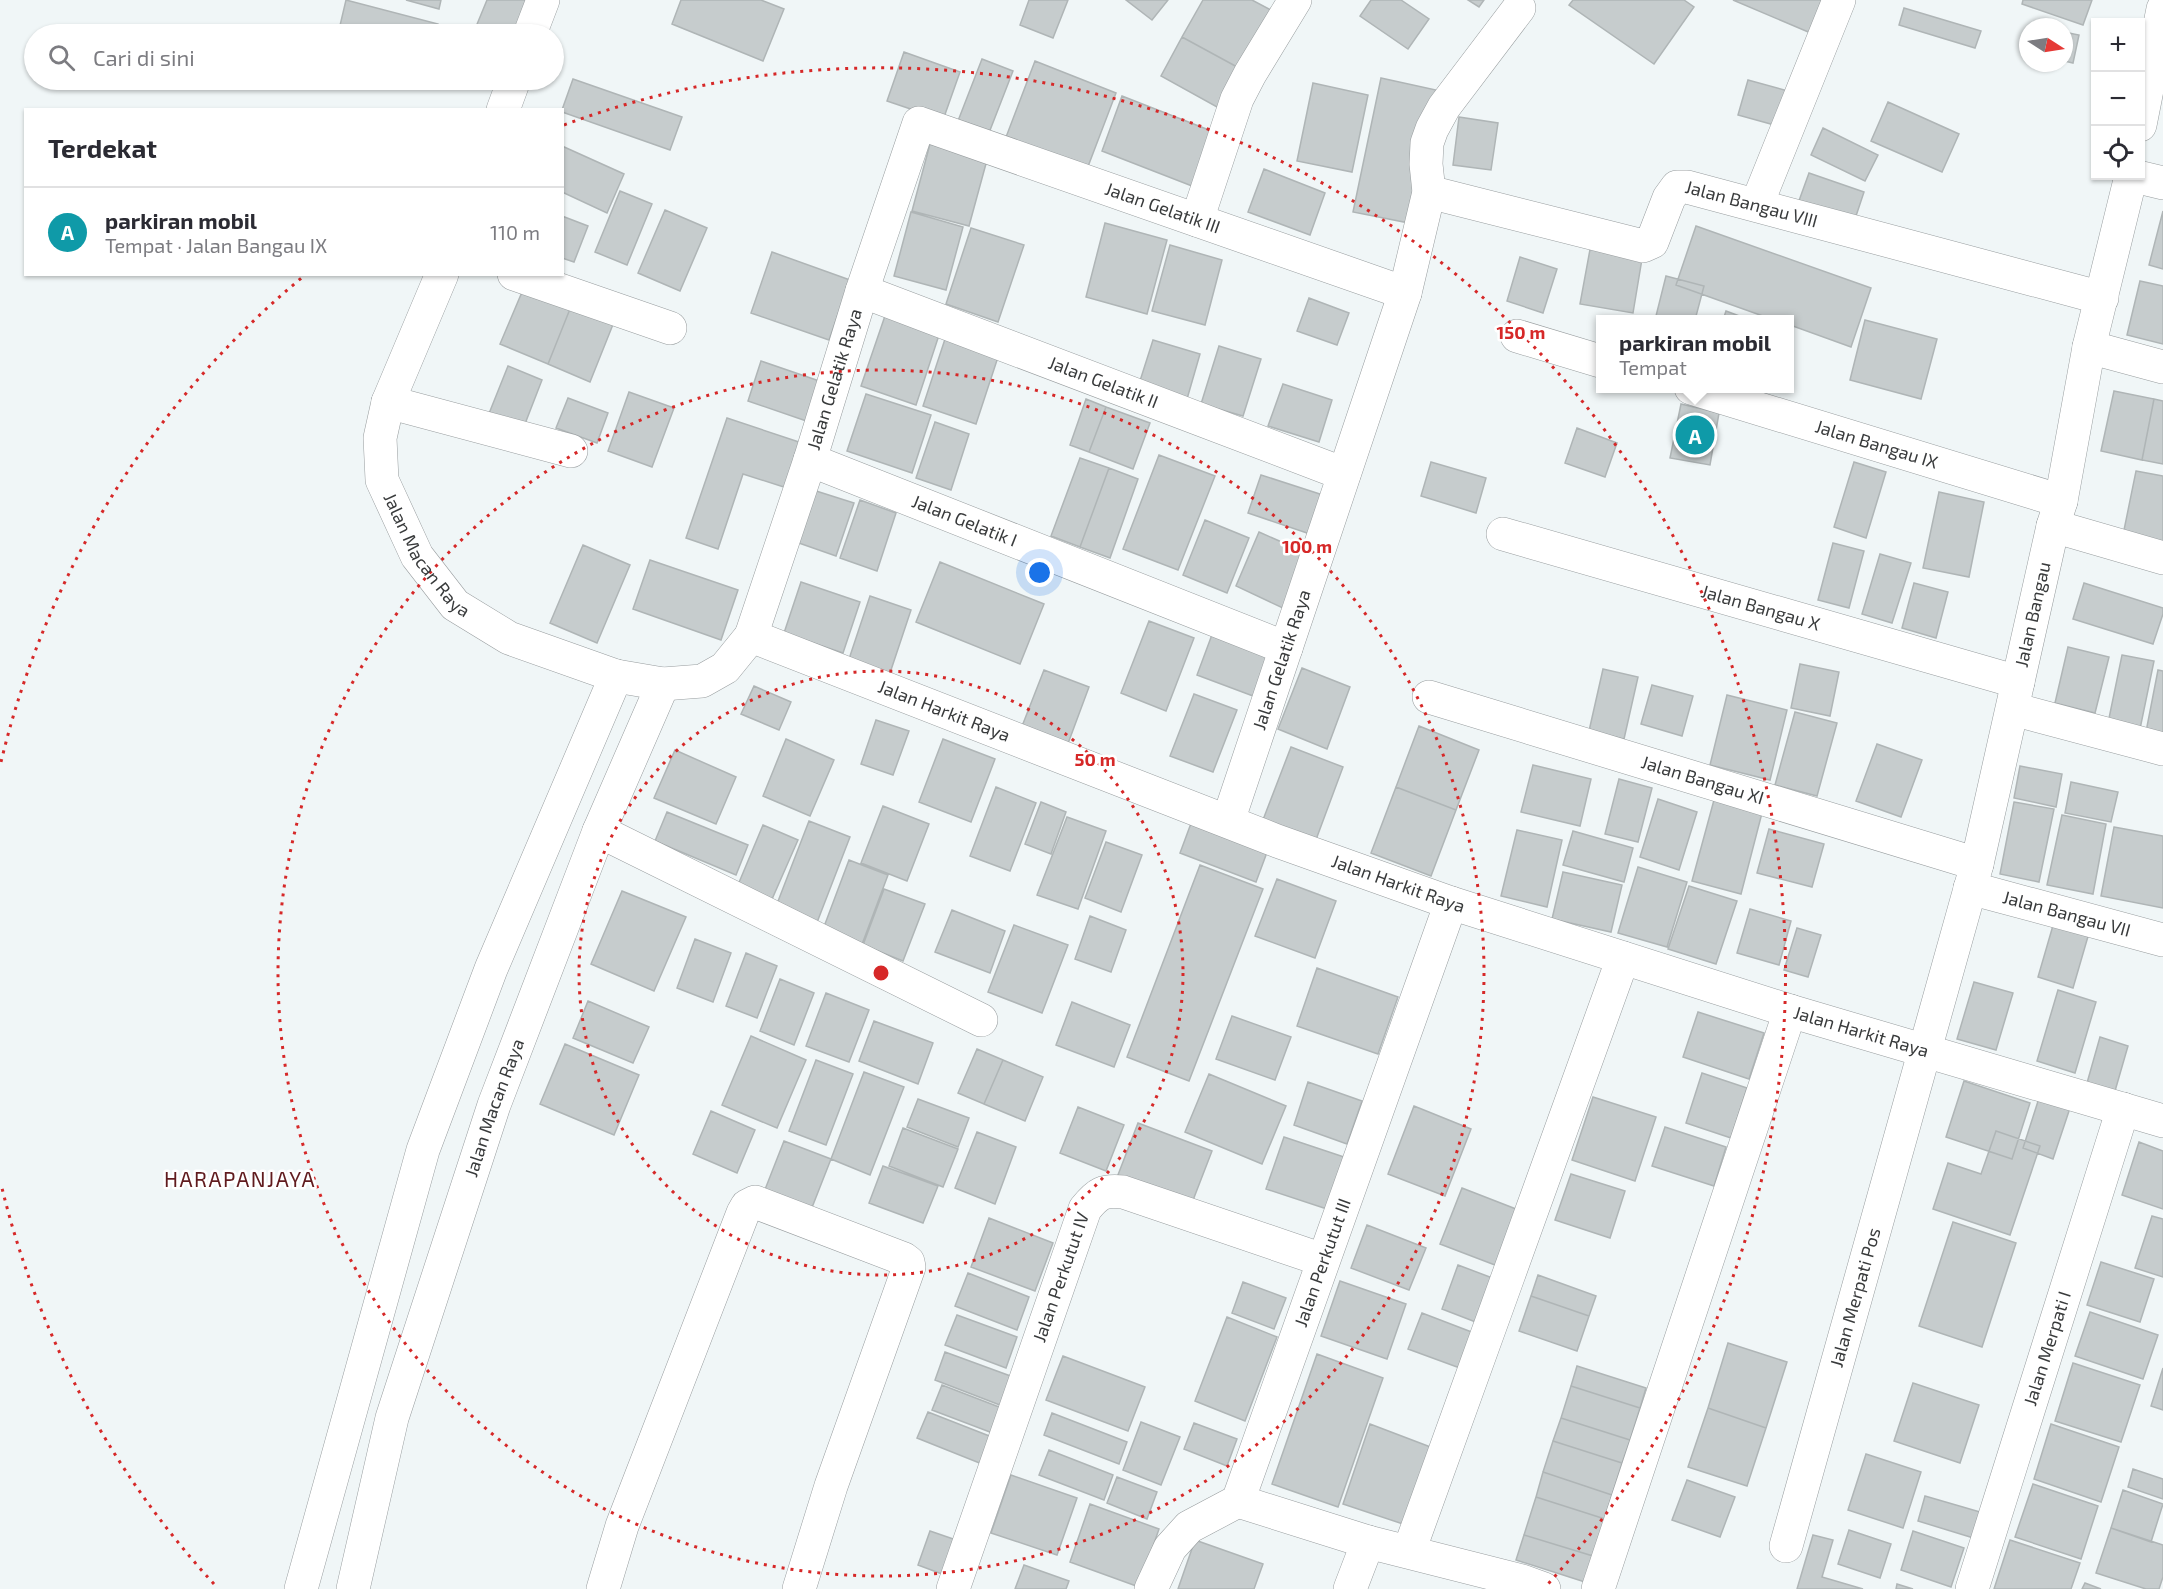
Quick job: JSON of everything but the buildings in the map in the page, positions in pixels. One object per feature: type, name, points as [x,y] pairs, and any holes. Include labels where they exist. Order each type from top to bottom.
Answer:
[{"type":"street","points":[[534,24],[543,0]]},
{"type":"street","points":[[1197,220],[1238,99],[1250,74],[1295,0]]},
{"type":"street","points":[[1758,204],[1839,0]]},
{"type":"street","points":[[1405,293],[1429,192],[1426,164],[1427,143],[1437,117],[1520,8]]},
{"type":"street","points":[[2145,100],[2163,9]]},
{"type":"street","points":[[504,108],[510,90]]},
{"type":"street","name":"Jalan Gelatik III","points":[[919,123],[1405,293]]},
{"type":"street","name":"Jalan Gelatik Raya","points":[[751,636],[810,460],[862,291],[919,123]]},
{"type":"street","points":[[2145,179],[2163,183]]},
{"type":"street","name":"Jalan Bangau","points":[[1924,1050],[1974,876],[2057,514],[2089,347],[2131,180]]},
{"type":"street","name":"Jalan Bangau VIII","points":[[1429,192],[1643,246],[1652,242],[1669,198],[1677,187],[1687,187],[1758,204],[2102,298]]},
{"type":"street","points":[[520,276],[670,328]]},
{"type":"street","name":"Jalan Macan Raya","points":[[353,1589],[392,1418],[494,1105],[599,831],[663,684],[616,676],[509,638],[455,605],[417,556],[382,480],[380,438],[388,402],[435,277]]},
{"type":"street","name":"Jalan Gelatik II","points":[[862,291],[1344,474]]},
{"type":"street","name":"Jalan Gelatik Raya","points":[[1228,821],[1405,293]]},
{"type":"street","points":[[1517,336],[1596,360]]},
{"type":"street","points":[[2089,347],[2163,367]]},
{"type":"street","name":"Jalan Bangau IX","points":[[1706,393],[2057,514],[2163,558]]},
{"type":"street","points":[[388,402],[571,451]]},
{"type":"street","name":"Jalan Gelatik I","points":[[810,460],[1286,648]]},
{"type":"street","name":"Jalan Bangau X","points":[[1503,534],[2016,696],[2163,749]]},
{"type":"street","points":[[663,684],[702,681],[725,668],[751,636]]},
{"type":"street","name":"Jalan Harkit Raya","points":[[751,636],[1277,841],[1451,903],[1790,1011],[2163,1121]]},
{"type":"street","points":[[301,1589],[423,1150],[490,969],[616,676]]},
{"type":"street","name":"Jalan Bangau XI","points":[[1429,697],[1974,876]]},
{"type":"street","points":[[599,831],[981,1020]]},
{"type":"street","name":"Jalan Bangau VII","points":[[1974,876],[2163,940]]},
{"type":"street","name":"Jalan Perkutut III","points":[[1238,1501],[1451,903]]},
{"type":"street","points":[[1409,1551],[1623,958]]},
{"type":"street","points":[[1598,1589],[1790,1011]]},
{"type":"street","name":"Jalan Merpati Pos","points":[[1786,1546],[1924,1050]]},
{"type":"street","name":"Jalan Merpati I","points":[[1972,1589],[2123,1109]]},
{"type":"street","name":"Jalan Perkutut IV","points":[[953,1589],[1085,1209],[1094,1197],[1107,1191],[1123,1192],[1323,1260]]},
{"type":"street","points":[[603,1589],[622,1526],[743,1213],[751,1202],[904,1259],[908,1262],[909,1267],[831,1486],[799,1589]]},
{"type":"street","points":[[351,1406],[392,1418]]},
{"type":"street","points":[[1152,1589],[1170,1548],[1189,1527],[1238,1501],[1368,1542],[1409,1551],[1528,1586]]},
{"type":"street","points":[[1350,1589],[1368,1542]]},
{"type":"place","name":"parkiran mobil","points":[[1695,435]]},
{"type":"district","name":"HARAPANJAYA","points":[[240,1180]]}]
